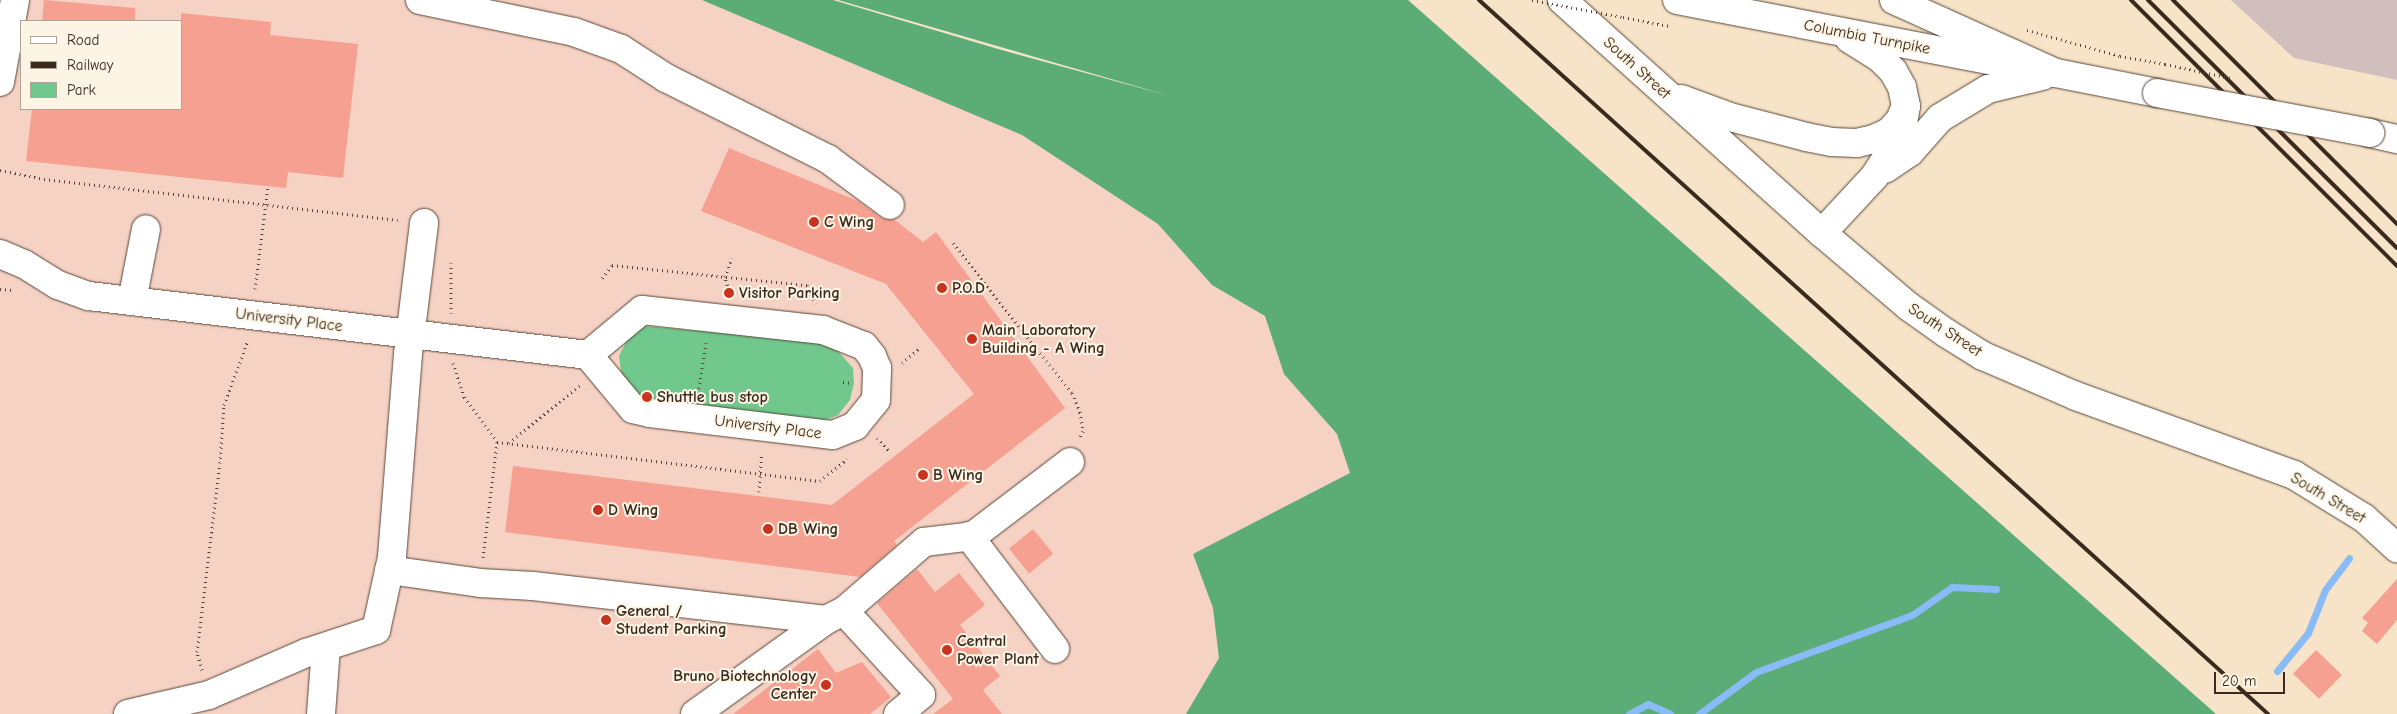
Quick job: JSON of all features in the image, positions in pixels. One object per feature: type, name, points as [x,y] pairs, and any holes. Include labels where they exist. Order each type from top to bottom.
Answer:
[{"type":"main road","points":[[0,82],[15,0]]},
{"type":"main road","points":[[420,0],[574,32],[621,49],[666,78],[828,160],[890,205]]},
{"type":"main road","name":"South Street","points":[[1562,0],[1659,89],[1822,233],[1908,306],[1946,333],[1983,356],[2076,396],[2294,475],[2364,518],[2397,548]]},
{"type":"main road","name":"Columbia Turnpike","points":[[1677,0],[2056,73]]},
{"type":"main road","points":[[1894,0],[2056,73],[2397,139]]},
{"type":"main road","points":[[1822,233],[1874,177],[1895,145],[1903,124],[1906,106],[1902,87],[1893,71],[1880,58],[1831,30]]},
{"type":"main road","points":[[1874,177],[1910,152],[1940,118],[1988,88],[2020,79],[2056,73]]},
{"type":"main road","points":[[1659,89],[1705,109],[1730,117],[1831,142],[1857,142],[1874,139],[1889,132],[1900,120],[1906,106]]},
{"type":"main road","points":[[128,714],[209,695],[326,647],[376,630],[389,570],[410,334],[424,223]]},
{"type":"main road","points":[[132,301],[146,229]]},
{"type":"main road","name":"University Place","points":[[0,241],[12,259],[74,292],[132,301],[450,339],[593,362],[632,409],[833,435],[855,426],[876,400],[877,368],[872,356],[864,346],[823,330],[642,310],[593,362]]},
{"type":"main road","points":[[695,714],[835,615],[924,542],[973,536],[1070,462]]},
{"type":"main road","points":[[969,536],[1055,649]]},
{"type":"main road","points":[[389,570],[480,583],[534,586],[835,615],[921,695],[898,714]]},
{"type":"main road","points":[[321,714],[326,647]]},
{"type":"path","points":[[1532,0],[1623,17]]},
{"type":"path","points":[[2025,29],[2120,56],[2165,64]]},
{"type":"path","points":[[0,170],[44,179],[265,204],[311,212],[424,223]]},
{"type":"path","points":[[209,695],[197,652],[220,463],[224,405],[249,339],[268,186]]},
{"type":"path","points":[[953,243],[1072,392],[1080,412],[1083,431],[1070,462]]},
{"type":"path","points":[[732,258],[725,277],[737,320]]},
{"type":"path","points":[[451,263],[450,354],[464,398],[498,442],[480,583]]},
{"type":"path","points":[[602,278],[612,265],[807,285],[817,307]]},
{"type":"path","points":[[697,400],[709,317]]},
{"type":"path","points":[[902,363],[920,348]]},
{"type":"path","points":[[897,354],[902,363],[902,369]]},
{"type":"path","points":[[508,443],[593,362]]},
{"type":"path","points":[[843,375],[843,385]]},
{"type":"path","points":[[868,442],[881,432]]},
{"type":"path","points":[[875,436],[889,451]]},
{"type":"path","points":[[498,442],[820,481],[854,453]]},
{"type":"shaded area","points":[[0,0],[833,0],[998,49],[1693,714],[0,714]]},
{"type":"shaded area","points":[[2231,0],[2397,0],[2397,80],[2294,58]]},
{"type":"green space","points":[[702,0],[833,0],[998,49],[1170,96],[838,0],[1408,0],[2216,714],[1186,714],[1219,658],[1213,608],[1193,554],[1350,473],[1337,434],[1284,374],[1265,316],[1212,285],[1158,224],[1022,135]]},
{"type":"green space","points":[[644,326],[814,341],[838,351],[853,368],[854,383],[850,400],[838,415],[821,422],[642,397],[631,391],[621,372],[619,356],[628,338]]},
{"type":"building","points":[[44,0],[135,8],[135,20],[42,20]]},
{"type":"building","points":[[181,13],[271,22],[270,35],[358,44],[343,178],[288,172],[286,188],[26,161],[32,110],[182,110]]},
{"type":"building","points":[[729,148],[858,201],[881,218],[895,220],[923,242],[936,232],[1065,408],[894,541],[897,545],[860,577],[505,532],[513,466],[832,505],[974,394],[886,284],[701,211]]},
{"type":"building","points":[[1033,529],[1053,554],[1029,573],[1009,549]]},
{"type":"building","name":"Central Power Plant","points":[[917,569],[935,592],[959,573],[985,605],[960,625],[1000,676],[983,690],[1002,714],[933,714],[953,699],[877,603]]},
{"type":"building","points":[[2397,579],[2397,620],[2377,644],[2362,631],[2368,623],[2362,618]]},
{"type":"building","name":"Bruno Biotechnology Center","points":[[818,649],[836,673],[862,662],[891,697],[870,714],[733,714]]},
{"type":"building","points":[[2316,650],[2342,675],[2319,699],[2293,674]]},
{"type":"waterway","points":[[2277,671],[2308,633],[2325,590],[2349,558]]},
{"type":"waterway","points":[[1699,714],[1756,672],[1912,615],[1952,587],[1996,589]]},
{"type":"waterway","points":[[1629,714],[1648,704],[1670,714]]},
{"type":"railway","points":[[1479,0],[2268,714]]},
{"type":"railway","points":[[2131,0],[2397,266]]},
{"type":"railway","points":[[2148,0],[2397,248]]},
{"type":"railway","points":[[2173,0],[2397,224]]},
{"type":"place","name":"C Wing","points":[[814,222]]},
{"type":"place","name":"P.O.D","points":[[942,288]]},
{"type":"place","name":"Visitor Parking","points":[[729,293]]},
{"type":"place","name":"Main Laboratory Building - A Wing","points":[[972,339]]},
{"type":"place","name":"Shuttle bus stop","points":[[647,397]]},
{"type":"place","name":"B Wing","points":[[923,475]]},
{"type":"place","name":"D Wing","points":[[598,510]]},
{"type":"place","name":"DB Wing","points":[[768,529]]},
{"type":"place","name":"General / Student Parking","points":[[606,620]]},
{"type":"place","name":"Central Power Plant","points":[[947,650]]},
{"type":"place","name":"Bruno Biotechnology Center","points":[[826,685]]}]
